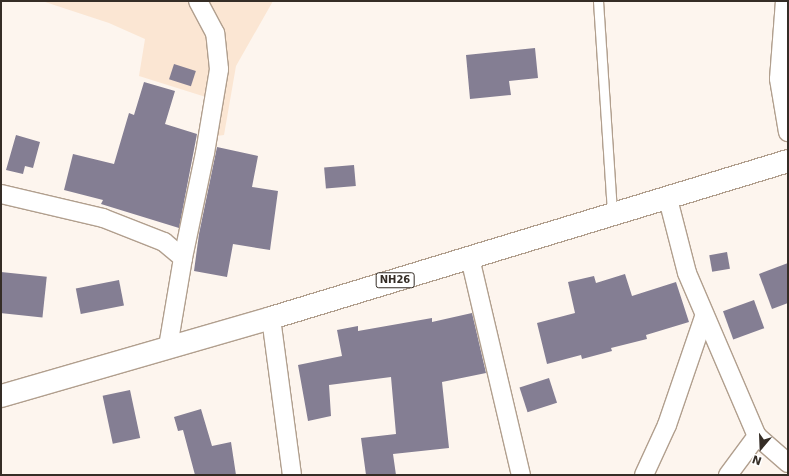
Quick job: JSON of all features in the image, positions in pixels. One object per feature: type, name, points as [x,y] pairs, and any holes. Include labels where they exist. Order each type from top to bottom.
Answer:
[{"type":"highway","name":"NH26","points":[[1,396],[271,318],[788,161]]},
{"type":"street","points":[[168,347],[183,258],[205,153],[219,69],[215,33],[198,1]]},
{"type":"street","points":[[785,1],[779,79],[788,132]]},
{"type":"street","points":[[1,194],[103,218],[164,242],[183,258]]},
{"type":"street","points":[[668,198],[687,273],[704,317],[757,436],[788,463]]},
{"type":"street","points":[[470,258],[521,475]]},
{"type":"street","points":[[644,475],[667,425],[704,317]]},
{"type":"street","points":[[271,318],[292,475]]},
{"type":"street","points":[[728,475],[757,436]]},
{"type":"lane","points":[[598,1],[612,214]]},
{"type":"shaded area","points":[[42,1],[273,1],[236,66],[224,135],[209,137],[209,98],[139,76],[145,39],[109,23]]},
{"type":"building","points":[[535,48],[538,78],[509,81],[511,95],[470,99],[466,55]]},
{"type":"building","points":[[174,64],[196,71],[191,86],[169,79]]},
{"type":"building","points":[[144,82],[175,91],[165,124],[197,134],[179,228],[101,204],[103,200],[64,190],[73,154],[114,164],[129,113],[134,115]]},
{"type":"building","points":[[16,135],[40,142],[33,168],[25,166],[23,174],[6,170]]},
{"type":"building","points":[[217,147],[258,156],[252,187],[278,191],[270,250],[233,244],[227,277],[194,271],[199,234]]},
{"type":"building","points":[[354,165],[356,186],[326,189],[324,168]]},
{"type":"building","points":[[727,252],[730,269],[712,272],[709,255]]},
{"type":"building","points":[[788,263],[788,303],[772,309],[759,274]]},
{"type":"building","points":[[1,272],[47,277],[42,318],[1,313]]},
{"type":"building","points":[[625,274],[632,296],[676,282],[689,322],[646,335],[647,339],[611,348],[612,351],[582,359],[581,355],[547,364],[537,323],[575,313],[568,282],[594,276],[596,283]]},
{"type":"building","points":[[119,280],[124,306],[81,314],[76,288]]},
{"type":"building","points":[[754,300],[764,328],[733,339],[723,311]]},
{"type":"building","points":[[472,313],[486,373],[442,382],[449,448],[393,454],[396,475],[366,475],[361,438],[396,434],[391,377],[329,385],[331,416],[308,421],[298,365],[342,356],[337,330],[358,326],[358,331],[432,318],[432,322]]},
{"type":"building","points":[[549,378],[557,403],[528,412],[520,388]]},
{"type":"building","points":[[130,390],[140,438],[113,444],[103,396]]},
{"type":"building","points":[[201,409],[212,446],[231,442],[236,475],[195,475],[183,430],[178,431],[174,417]]}]
